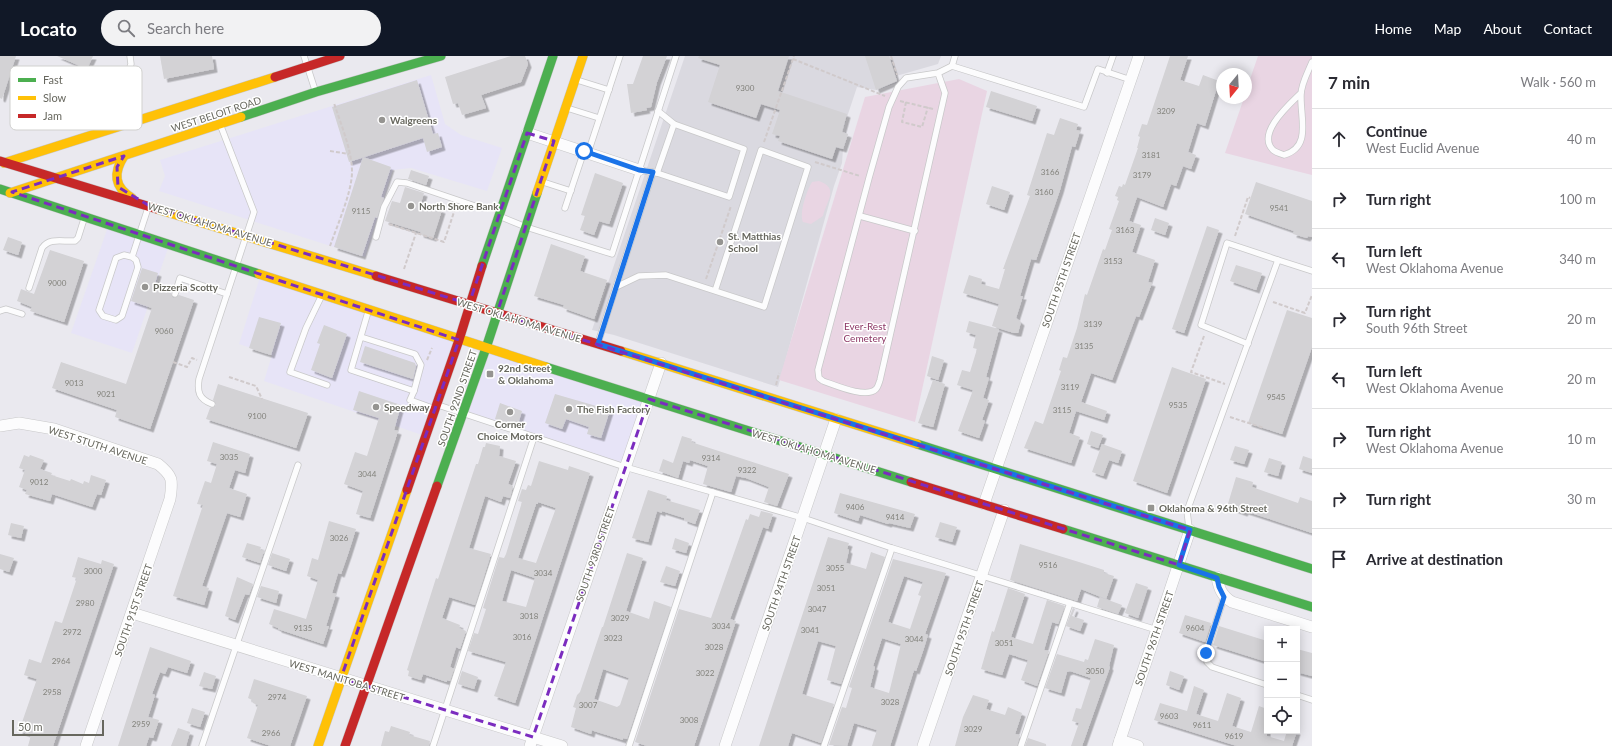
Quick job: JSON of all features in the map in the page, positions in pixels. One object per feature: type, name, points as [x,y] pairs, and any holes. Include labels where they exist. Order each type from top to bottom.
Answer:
[{"type":"main road","name":"WEST BELOIT ROAD","points":[[142,119],[340,56]]},
{"type":"main road","name":"WEST BELOIT ROAD","points":[[0,196],[59,178],[417,59],[441,56]]},
{"type":"main road","name":"SOUTH 92ND STREET","points":[[318,746],[459,340],[469,304],[553,56]]},
{"type":"main road","name":"SOUTH 92ND STREET","points":[[346,746],[486,348],[503,292],[526,228],[583,56]]},
{"type":"main road","name":"WEST BELOIT ROAD","points":[[1,163],[108,130]]},
{"type":"main road","points":[[124,156],[117,167],[118,187],[126,194],[148,206]]},
{"type":"main road","name":"WEST OKLAHOMA AVENUE","points":[[1,163],[59,178],[661,363],[1312,569]]},
{"type":"main road","name":"WEST OKLAHOMA AVENUE","points":[[0,189],[459,340],[1312,607]]},
{"type":"street","name":"SOUTH 95TH STREET","points":[[984,504],[1139,56]]},
{"type":"street","points":[[527,133],[639,170]]},
{"type":"street","name":"SOUTH 93RD STREET","points":[[532,742],[661,363]]},
{"type":"street","name":"SOUTH 94TH STREET","points":[[725,746],[836,419]]},
{"type":"street","name":"WEST STUTH AVENUE","points":[[0,426],[19,423],[54,429],[158,464],[169,473]]},
{"type":"street","name":"SOUTH 91ST STREET","points":[[86,746],[170,499],[173,485],[169,473]]},
{"type":"street","name":"SOUTH 95TH STREET","points":[[923,746],[1004,510]]},
{"type":"street","name":"SOUTH 96TH STREET","points":[[1119,743],[1190,530]]},
{"type":"street","points":[[1217,578],[1219,587],[1224,597],[1232,602],[1312,627]]},
{"type":"street","name":"WEST MANITOBA STREET","points":[[132,613],[445,710],[532,742],[562,746]]},
{"type":"street","points":[[1119,743],[1138,746]]},
{"type":"lane","points":[[130,56],[130,66]]},
{"type":"lane","points":[[304,56],[316,92]]},
{"type":"lane","points":[[565,208],[599,118],[620,56]]},
{"type":"lane","points":[[499,216],[526,228],[612,254],[676,56]]},
{"type":"lane","points":[[952,66],[955,56]]},
{"type":"lane","points":[[1107,72],[1113,56]]},
{"type":"lane","points":[[1301,93],[1277,118],[1269,132],[1268,142],[1273,150],[1284,155],[1294,153],[1302,144],[1303,130],[1301,93],[1312,62]]},
{"type":"lane","points":[[938,73],[946,92],[880,380],[877,389],[871,392],[862,393],[823,381],[819,378],[818,370],[869,178],[893,99],[906,78],[938,73],[952,66],[1084,107],[1098,69],[1131,80]]},
{"type":"lane","points":[[575,79],[609,90]]},
{"type":"lane","points":[[565,107],[599,118]]},
{"type":"lane","points":[[639,170],[655,172],[728,197],[744,149],[674,124],[658,111]]},
{"type":"lane","points":[[212,404],[204,401],[197,390],[254,212],[220,124]]},
{"type":"lane","points":[[598,344],[655,172],[674,124]]},
{"type":"lane","points":[[616,287],[639,276],[666,275],[764,307],[808,167],[761,150],[716,291]]},
{"type":"lane","points":[[541,181],[571,191]]},
{"type":"lane","points":[[376,238],[384,207],[396,182],[407,183],[475,206]]},
{"type":"lane","points":[[132,257],[148,206]]},
{"type":"lane","points":[[29,288],[42,248],[46,243],[53,241],[75,241],[78,238],[85,216]]},
{"type":"lane","points":[[860,216],[915,230]]},
{"type":"lane","points":[[1248,344],[1201,325],[1227,243],[1312,271]]},
{"type":"lane","points":[[124,255],[132,257],[136,260],[138,268],[122,316],[116,320],[103,316],[100,310],[116,258],[124,255]]},
{"type":"lane","points":[[1190,530],[1187,511],[1278,260]]},
{"type":"lane","points":[[175,294],[180,278],[228,294]]},
{"type":"lane","points":[[322,295],[306,328],[290,372],[327,385]]},
{"type":"lane","points":[[0,311],[6,309],[22,314]]},
{"type":"lane","points":[[369,310],[351,370],[414,391]]},
{"type":"lane","points":[[361,337],[415,354],[421,366],[410,400],[463,414],[625,467],[803,518],[892,548],[1157,630]]},
{"type":"lane","points":[[433,746],[534,437]]},
{"type":"lane","points":[[202,746],[298,465]]},
{"type":"lane","points":[[628,746],[713,492]]},
{"type":"lane","points":[[824,746],[892,548]]},
{"type":"lane","points":[[1224,597],[1206,653],[1207,662],[1212,666],[1264,684]]},
{"type":"lane","points":[[1021,746],[1070,603]]},
{"type":"lane","points":[[1300,696],[1312,700]]},
{"type":"path","points":[[891,56],[902,83]]},
{"type":"path","points":[[764,146],[794,58],[893,99],[941,111]]},
{"type":"path","points":[[906,102],[902,122],[922,127],[928,108]]},
{"type":"path","points":[[330,246],[351,185],[352,173],[349,154],[334,103]]},
{"type":"path","points":[[330,151],[349,154]]},
{"type":"path","points":[[840,170],[869,178]]},
{"type":"path","points":[[1232,245],[1248,197],[1250,198]]},
{"type":"path","points":[[388,224],[444,242],[458,200]]},
{"type":"path","points":[[704,287],[732,205]]},
{"type":"path","points":[[404,269],[416,233]]},
{"type":"path","points":[[1264,299],[1305,313],[1312,295]]},
{"type":"path","points":[[1207,328],[1192,372],[1231,387]]},
{"type":"path","points":[[173,362],[187,367],[192,358]]},
{"type":"path","points":[[775,390],[780,373]]},
{"type":"path","points":[[229,377],[256,386],[262,399]]},
{"type":"path","points":[[1221,414],[1264,428]]},
{"type":"highlighted area","points":[[527,133],[554,141],[497,313],[1190,530],[1179,565],[649,399],[533,737],[341,678],[459,340],[12,192],[124,156],[117,167],[118,187],[148,205],[469,304]]},
{"type":"shaded area","name":"St. Matthias School","points":[[685,56],[941,56],[938,64],[896,76],[898,83],[876,90],[857,87],[842,132],[848,134],[843,149],[842,163],[834,186],[778,387],[614,335],[592,330]]},
{"type":"shaded area","points":[[431,75],[445,124],[461,135],[502,148],[487,191],[411,168],[393,170],[365,257],[159,191],[165,176],[160,160]]},
{"type":"shaded area","points":[[109,224],[169,245],[132,353],[71,333]]},
{"type":"shaded area","points":[[261,274],[459,340],[425,436],[264,381],[272,355],[239,344]]},
{"type":"shaded area","points":[[486,348],[649,399],[625,467],[463,414]]},
{"type":"green space","points":[[1258,56],[1312,56],[1312,175],[1225,153],[1242,104],[1252,104],[1252,74]]},
{"type":"green space","name":"Ever-Rest Cemetery","points":[[959,79],[987,91],[915,422],[779,380],[865,97]]},
{"type":"green space","points":[[819,181],[829,187],[830,191],[830,196],[823,216],[811,224],[803,222],[802,213],[808,190],[812,182]]},
{"type":"building","points":[[0,56],[16,56],[13,66],[10,66],[10,74],[2,99],[0,98]]},
{"type":"building","points":[[57,56],[93,56],[88,66],[80,66]]},
{"type":"building","points":[[160,56],[212,56],[214,69],[164,79]]},
{"type":"building","points":[[511,56],[525,56],[528,64],[521,82],[481,95],[486,108],[462,115],[458,103],[453,104],[445,77]]},
{"type":"building","points":[[643,56],[667,56],[657,82],[651,107],[646,108],[647,110],[631,113],[627,84],[633,84]]},
{"type":"building","points":[[699,56],[789,56],[778,91],[847,114],[842,132],[848,134],[843,149],[836,147],[832,159],[778,141],[780,136],[772,134],[780,110],[761,104],[756,118],[708,102],[720,65],[698,58]]},
{"type":"building","points":[[865,56],[889,56],[897,81],[876,90]]},
{"type":"building","points":[[1170,56],[1188,56],[1180,80],[1199,86],[1203,75],[1216,80],[1216,91],[1205,126],[1197,123],[1188,152],[1196,155],[1191,169],[1183,166],[1176,186],[1171,184],[1163,207],[1137,197],[1129,221],[1141,225],[1132,252],[1155,260],[1148,282],[1152,283],[1139,317],[1136,316],[1112,380],[1091,373],[1081,402],[1107,411],[1104,420],[1076,411],[1069,433],[1080,437],[1071,463],[1024,448],[1035,421],[1043,424],[1061,371],[1059,370],[1063,357],[1067,358],[1077,328],[1085,294],[1087,295],[1103,249],[1105,250],[1112,230],[1109,229],[1119,201],[1117,200],[1118,197],[1115,196],[1119,186],[1122,187],[1123,184],[1125,185],[1138,148],[1140,137],[1138,136],[1142,124],[1147,125]]},
{"type":"building","name":"Walgreens","points":[[417,80],[433,134],[438,133],[442,147],[427,152],[423,138],[349,162],[332,107]]},
{"type":"building","points":[[991,91],[1037,106],[1032,121],[986,107]]},
{"type":"building","points":[[1060,118],[1078,124],[1076,130],[1080,131],[1075,147],[1072,146],[1060,190],[1036,260],[1031,259],[1020,296],[1023,296],[1016,318],[1021,322],[1018,333],[1014,333],[992,326],[999,304],[963,293],[969,275],[982,279],[981,284],[999,289],[1005,269],[1003,269],[1030,196],[1027,195],[1047,133],[1054,135]]},
{"type":"building","points":[[363,157],[391,167],[381,197],[384,198],[377,218],[375,217],[362,256],[334,247]]},
{"type":"building","points":[[411,170],[429,176],[426,185],[408,179]]},
{"type":"building","points":[[595,173],[623,183],[609,224],[599,221],[594,235],[580,230],[585,216],[581,215]]},
{"type":"building","points":[[1256,182],[1312,201],[1312,237],[1308,236],[1307,238],[1293,234],[1294,231],[1245,214]]},
{"type":"building","points":[[992,186],[1010,192],[1004,210],[986,204]]},
{"type":"building","name":"North Shore Bank","points":[[405,187],[424,193],[421,203],[442,210],[433,238],[420,234],[421,232],[385,221],[392,201],[400,203]]},
{"type":"building","points":[[1155,218],[1169,223],[1165,235],[1151,230]]},
{"type":"building","points":[[1207,226],[1219,230],[1184,333],[1172,329]]},
{"type":"building","points":[[8,237],[22,242],[18,255],[3,250]]},
{"type":"building","points":[[551,244],[585,256],[580,271],[607,280],[594,319],[563,308],[564,305],[534,296]]},
{"type":"building","points":[[50,250],[84,261],[64,322],[30,311],[32,307],[17,301],[21,289],[34,294]]},
{"type":"building","points":[[1236,265],[1262,273],[1256,290],[1230,281]]},
{"type":"building","points":[[142,268],[158,273],[154,287],[171,293],[173,298],[179,295],[194,300],[150,429],[115,417],[117,410],[52,388],[61,362],[126,384],[152,308],[131,301]]},
{"type":"building","points":[[1287,310],[1312,318],[1312,347],[1282,434],[1248,423]]},
{"type":"building","points":[[259,317],[281,323],[271,355],[249,348]]},
{"type":"building","points":[[969,321],[999,329],[986,377],[989,378],[983,398],[989,400],[982,420],[985,421],[979,438],[958,431],[973,390],[957,385],[962,370],[970,372],[977,349],[973,348],[976,335],[966,332]]},
{"type":"building","points":[[324,325],[347,334],[332,378],[311,370],[320,344],[317,343]]},
{"type":"building","points":[[365,346],[415,363],[416,366],[413,379],[360,362]]},
{"type":"building","points":[[932,356],[944,360],[938,380],[927,376]]},
{"type":"building","points":[[1172,367],[1206,379],[1167,493],[1133,481]]},
{"type":"building","points":[[933,380],[945,384],[933,427],[918,423]]},
{"type":"building","points":[[218,384],[308,413],[296,448],[206,419],[210,408],[216,405],[213,400]]},
{"type":"building","points":[[359,391],[401,405],[394,430],[398,431],[370,518],[356,514],[363,491],[344,484],[355,452],[367,456],[379,418],[353,410]]},
{"type":"building","points":[[555,394],[610,410],[601,438],[587,434],[589,427],[566,419],[562,429],[545,423]]},
{"type":"building","points":[[500,403],[522,411],[517,427],[495,419]]},
{"type":"building","points":[[1091,431],[1103,435],[1098,448],[1087,444]]},
{"type":"building","points":[[682,436],[692,439],[691,442],[789,474],[777,506],[764,502],[769,487],[746,478],[736,476],[731,492],[703,484],[708,466],[690,460],[689,463],[683,461],[678,478],[659,471],[663,459],[673,463]]},
{"type":"building","points":[[213,442],[250,454],[245,473],[235,470],[229,488],[247,494],[240,517],[227,513],[202,586],[209,588],[204,605],[173,596],[203,505],[197,504],[205,481],[211,483],[217,464],[207,461]]},
{"type":"building","points":[[486,443],[500,446],[499,456],[516,461],[508,484],[513,486],[510,498],[503,496],[501,502],[485,496],[469,548],[491,554],[475,605],[449,597],[442,618],[460,625],[459,628],[466,631],[460,649],[456,647],[450,667],[454,669],[450,681],[447,680],[447,682],[423,674],[421,680],[408,676],[409,671],[407,670],[436,578],[438,579],[476,464],[478,464],[483,447],[485,447]]},
{"type":"building","points":[[1102,444],[1122,451],[1118,463],[1109,460],[1103,476],[1092,472]]},
{"type":"building","points":[[1235,446],[1249,450],[1244,464],[1230,460]]},
{"type":"building","points":[[24,455],[29,457],[30,455],[44,460],[40,469],[52,473],[51,475],[70,481],[71,479],[83,484],[84,481],[89,483],[91,475],[106,480],[101,495],[97,494],[92,507],[52,494],[50,501],[25,494],[27,490],[19,487],[25,470],[19,468]]},
{"type":"building","points":[[1303,456],[1312,459],[1312,473],[1299,469]]},
{"type":"building","points":[[1269,458],[1282,462],[1278,476],[1264,472]]},
{"type":"building","points":[[539,461],[568,470],[569,466],[590,473],[515,703],[494,696],[506,662],[468,651],[474,633],[478,634],[486,609],[483,608],[499,557],[504,558],[506,554],[522,502],[518,501],[522,489],[526,490],[528,485],[531,486]],"holes":[[[538,502],[556,508],[536,563],[518,558],[536,504],[538,504]],[[511,570],[535,578],[526,607],[502,601]]]},
{"type":"building","points":[[1236,477],[1253,482],[1252,487],[1298,503],[1300,497],[1312,501],[1312,533],[1245,511],[1244,513],[1227,507]]},
{"type":"building","points":[[648,490],[667,496],[666,500],[700,510],[695,524],[684,520],[684,518],[662,511],[662,513],[657,511],[648,542],[632,538]]},
{"type":"building","points":[[840,493],[915,514],[910,528],[888,524],[860,515],[858,521],[834,513]]},
{"type":"building","points":[[761,511],[773,514],[768,529],[763,527],[730,619],[736,621],[694,746],[647,746],[635,742],[679,609],[711,618],[746,519],[748,520],[750,514],[759,517]]},
{"type":"building","points":[[329,521],[356,529],[341,574],[338,573],[332,593],[336,594],[326,626],[329,626],[323,644],[278,629],[269,624],[274,609],[306,619],[318,580],[307,576],[312,558],[318,560]]},
{"type":"building","points":[[940,522],[957,527],[952,542],[935,537]]},
{"type":"building","points":[[11,523],[24,526],[21,538],[8,535]]},
{"type":"building","points":[[828,537],[849,543],[846,563],[866,569],[871,552],[885,557],[841,684],[827,680],[836,646],[818,641],[802,694],[834,704],[821,743],[792,733],[788,746],[759,746]]},
{"type":"building","points":[[675,538],[689,543],[686,553],[672,549]]},
{"type":"building","points":[[247,543],[261,547],[260,550],[264,551],[260,563],[242,557]]},
{"type":"building","points":[[1020,544],[1104,570],[1104,573],[1114,576],[1106,599],[1081,589],[1077,601],[1010,580]]},
{"type":"building","points":[[272,553],[290,559],[286,571],[268,565]]},
{"type":"building","points":[[627,553],[643,558],[626,611],[649,619],[654,601],[671,607],[627,739],[623,738],[623,740],[592,730],[591,734],[571,727],[576,708],[573,707],[577,695],[580,692]],"holes":[[[603,669],[629,678],[620,705],[617,707],[594,699]]]},
{"type":"building","points":[[0,554],[14,558],[9,572],[0,569]]},
{"type":"building","points":[[78,557],[101,564],[102,560],[114,564],[53,746],[28,746],[31,735],[19,731],[37,679],[24,675],[29,659],[41,663],[55,621],[62,623],[77,578],[72,577]]},
{"type":"building","points":[[893,559],[946,573],[925,634],[928,635],[923,651],[916,671],[914,670],[890,746],[872,746],[877,730],[854,723],[847,746],[829,745],[842,707],[846,708],[852,688],[849,687]],"holes":[[[904,576],[923,582],[918,595],[921,596],[910,629],[888,622]],[[882,638],[901,644],[889,693],[870,687],[875,667],[873,666]]]},
{"type":"building","points":[[666,566],[680,571],[675,586],[660,582]]},
{"type":"building","points":[[237,577],[253,584],[249,595],[245,594],[235,620],[225,616]]},
{"type":"building","points":[[1136,583],[1148,587],[1138,618],[1125,613]]},
{"type":"building","points":[[261,586],[279,591],[276,603],[257,597]]},
{"type":"building","points":[[1008,588],[1025,594],[1011,637],[1033,644],[1047,600],[1065,606],[1058,624],[1052,622],[1044,650],[1049,651],[1037,686],[1021,680],[1028,660],[1009,654],[1002,675],[981,669],[992,631],[994,632]]},
{"type":"building","points":[[1100,597],[1122,605],[1118,614],[1097,607]]},
{"type":"building","points":[[1073,608],[1075,609],[1072,616],[1084,620],[1080,631],[1066,626]]},
{"type":"building","points":[[1185,615],[1211,623],[1205,642],[1179,633]]},
{"type":"building","points":[[1219,626],[1264,640],[1264,661],[1213,645]]},
{"type":"building","points":[[1095,639],[1114,645],[1110,667],[1082,746],[1071,746],[1079,723],[1072,721],[1076,708],[1081,709],[1091,678],[1070,671],[1067,672],[1061,693],[1045,688],[1057,654],[1084,662],[1085,659],[1088,660]]},
{"type":"building","points":[[150,647],[191,661],[187,673],[168,667],[165,674],[160,672],[152,694],[155,695],[148,717],[159,720],[153,738],[149,737],[146,746],[118,746]]},
{"type":"building","points":[[1300,650],[1312,653],[1312,676],[1300,673]]},
{"type":"building","points":[[462,671],[478,677],[474,689],[458,684]]},
{"type":"building","points":[[1170,671],[1184,676],[1179,690],[1166,685]]},
{"type":"building","points":[[204,672],[216,676],[212,689],[199,686]]},
{"type":"building","points":[[254,679],[307,696],[290,746],[271,746],[247,738],[258,705],[253,703],[252,700],[248,698]]},
{"type":"building","points":[[1194,686],[1204,690],[1196,714],[1218,721],[1227,693],[1241,698],[1232,726],[1251,732],[1259,706],[1264,708],[1264,734],[1284,741],[1286,734],[1296,734],[1292,746],[1237,746],[1154,720],[1160,703],[1187,711]]},
{"type":"building","points":[[973,695],[989,700],[986,709],[1005,715],[1008,707],[1022,713],[1015,734],[1020,735],[1017,746],[955,746],[963,717]]},
{"type":"building","points":[[192,708],[205,712],[200,727],[187,723]]},
{"type":"building","points":[[391,726],[410,732],[409,735],[430,741],[429,746],[381,746],[385,731],[389,732]]},
{"type":"building","points":[[178,728],[190,732],[186,746],[171,746]]},
{"type":"building","points":[[1028,738],[1046,744],[1046,746],[1025,746]]},
{"type":"traffic: fast","points":[[241,117],[316,92],[441,56]]},
{"type":"traffic: fast","points":[[482,266],[553,56]]},
{"type":"traffic: fast","points":[[0,189],[259,274]]},
{"type":"traffic: fast","points":[[437,486],[486,348],[537,193]]},
{"type":"traffic: fast","points":[[546,367],[911,482]]},
{"type":"traffic: fast","points":[[917,444],[1312,569]]},
{"type":"traffic: fast","points":[[1063,529],[1312,607]]},
{"type":"traffic: slow","points":[[537,193],[583,56]]},
{"type":"traffic: slow","points":[[142,119],[275,77]]},
{"type":"traffic: slow","points":[[10,193],[241,117]]},
{"type":"traffic: slow","points":[[4,163],[108,130]]},
{"type":"traffic: slow","points":[[124,156],[118,168],[117,179],[122,189],[132,198]]},
{"type":"traffic: slow","points":[[157,209],[376,276]]},
{"type":"traffic: slow","points":[[259,274],[546,367]]},
{"type":"traffic: slow","points":[[621,351],[917,444]]},
{"type":"traffic: slow","points":[[318,746],[407,490]]},
{"type":"traffic: jam","points":[[275,77],[340,56]]},
{"type":"traffic: jam","points":[[0,161],[157,209]]},
{"type":"traffic: jam","points":[[407,490],[459,340],[482,266]]},
{"type":"traffic: jam","points":[[376,276],[621,351]]},
{"type":"traffic: jam","points":[[911,482],[1063,529]]},
{"type":"traffic: jam","points":[[345,746],[437,486]]},
{"type":"place","name":"Walgreens","points":[[382,120]]},
{"type":"place","name":"North Shore Bank","points":[[411,206]]},
{"type":"place","name":"St. Matthias School","points":[[720,242]]},
{"type":"place","name":"Pizzeria Scotty","points":[[145,287]]},
{"type":"place","name":"92nd Street & Oklahoma","points":[[490,374]]},
{"type":"place","name":"Speedway","points":[[376,407]]},
{"type":"place","name":"The Fish Factory","points":[[569,409]]},
{"type":"place","name":"Corner Choice Motors","points":[[510,412]]},
{"type":"place","name":"Oklahoma & 96th Street","points":[[1151,508]]},
{"type":"route","points":[[584,151],[639,170],[653,172],[598,344],[1190,530],[1179,565],[1217,578],[1219,587],[1224,597],[1206,653]]}]
